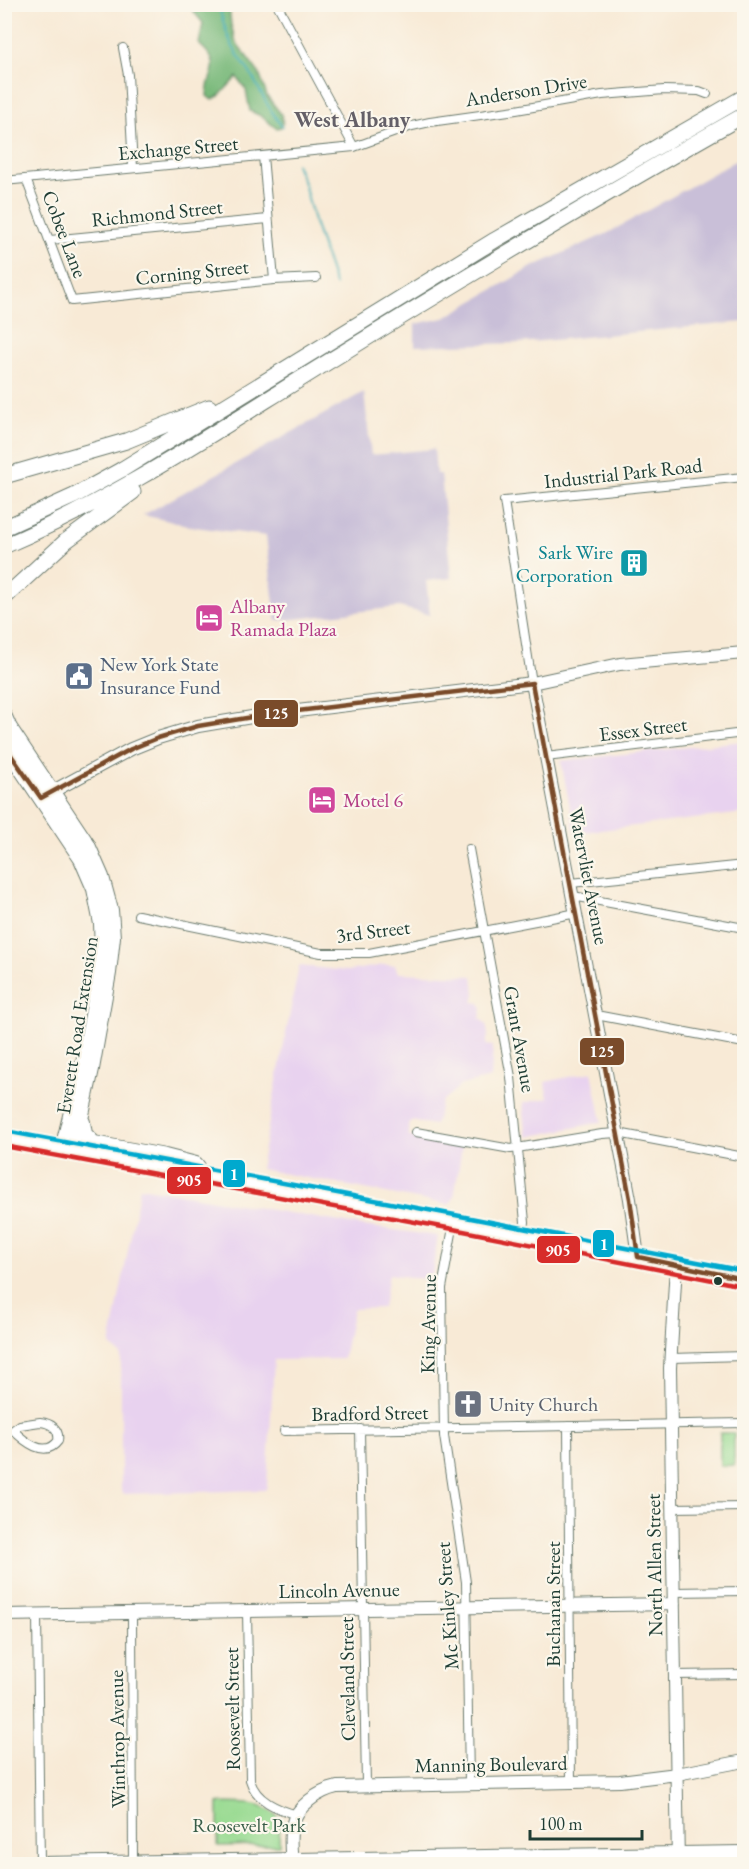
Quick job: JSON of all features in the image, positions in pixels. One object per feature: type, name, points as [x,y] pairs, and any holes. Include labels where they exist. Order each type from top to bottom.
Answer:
[{"type":"highway","points":[[674,136],[744,89]]},
{"type":"highway","points":[[4,528],[105,479],[513,229],[744,97]]},
{"type":"highway","points":[[4,546],[55,524],[105,498],[539,233],[744,115]]},
{"type":"highway","points":[[4,476],[126,441],[259,385]]},
{"type":"highway","points":[[4,599],[78,531],[246,412]]},
{"type":"main road","name":"Everett Road Extension","points":[[6,720],[85,867],[94,889],[99,911],[102,951],[68,1150]]},
{"type":"main road","name":"Everett Road Extension","points":[[4,744],[80,832],[93,855],[111,910],[112,954],[84,1108],[68,1150]]},
{"type":"main road","points":[[6,1139],[46,1141],[62,1132],[81,1048],[88,1037]]},
{"type":"main road","points":[[84,1108],[85,1134],[94,1143],[196,1164],[205,1176]]},
{"type":"main road","points":[[6,1139],[454,1222],[744,1279]]},
{"type":"main road","points":[[39,1864],[678,1860],[744,1853]]},
{"type":"street","points":[[277,4],[354,147]]},
{"type":"street","points":[[123,48],[128,75],[133,168]]},
{"type":"street","name":"Anderson Drive","points":[[354,147],[412,126],[430,122],[516,111],[590,96],[664,90],[699,91],[707,94]]},
{"type":"street","name":"Exchange Street","points":[[4,181],[354,147]]},
{"type":"street","points":[[262,156],[274,280]]},
{"type":"street","name":"Cobee Lane","points":[[26,179],[72,301]]},
{"type":"street","name":"Richmond Street","points":[[50,240],[268,219]]},
{"type":"street","name":"Corning Street","points":[[72,301],[274,280],[316,278]]},
{"type":"street","name":"Industrial Park Road","points":[[504,501],[744,477]]},
{"type":"street","name":"Watervliet Avenue","points":[[504,501],[532,683],[618,1133],[636,1232],[638,1257]]},
{"type":"street","points":[[47,795],[131,748],[198,726],[264,715],[532,683],[634,662],[744,653]]},
{"type":"street","name":"Essex Street","points":[[546,757],[744,733]]},
{"type":"street","name":"Grant Avenue","points":[[469,849],[510,1070],[525,1222],[523,1237]]},
{"type":"street","points":[[571,883],[744,865]]},
{"type":"street","points":[[573,896],[744,928]]},
{"type":"street","name":"3rd Street","points":[[138,915],[321,953],[343,954],[369,953],[576,913]]},
{"type":"street","points":[[596,1015],[744,1043]]},
{"type":"street","points":[[416,1132],[508,1149],[618,1133],[744,1157]]},
{"type":"street","name":"King Avenue","points":[[444,1428],[442,1285],[454,1222]]},
{"type":"street","name":"North Allen Street","points":[[676,1265],[671,1358],[671,1424],[678,1860]]},
{"type":"street","points":[[671,1358],[744,1356]]},
{"type":"street","points":[[44,1423],[56,1429],[59,1438],[53,1447],[42,1448],[28,1443],[9,1428],[44,1423]]},
{"type":"street","name":"Bradford Street","points":[[284,1431],[744,1423]]},
{"type":"street","name":"Buchanan Street","points":[[568,1426],[571,1782]]},
{"type":"street","name":"Mc Kinley Street","points":[[444,1428],[464,1564],[467,1608],[469,1784]]},
{"type":"street","name":"Cleveland Street","points":[[360,1430],[366,1785]]},
{"type":"street","points":[[672,1508],[744,1507]]},
{"type":"street","name":"Lincoln Avenue","points":[[4,1615],[568,1606],[744,1591]]},
{"type":"street","name":"Roosevelt Street","points":[[247,1611],[250,1780],[256,1792],[266,1802],[297,1815]]},
{"type":"street","name":"Winthrop Avenue","points":[[132,1613],[133,1864]]},
{"type":"street","points":[[36,1615],[39,1864]]},
{"type":"street","points":[[675,1676],[744,1674]]},
{"type":"street","name":"Manning Boulevard","points":[[297,1815],[305,1805],[325,1791],[340,1786],[620,1781],[677,1774],[744,1761]]},
{"type":"street","points":[[292,1863],[292,1826],[297,1815]]},
{"type":"shaded area","points":[[744,156],[744,322],[520,343],[415,346],[415,324],[444,318],[532,267],[608,233]]},
{"type":"shaded area","points":[[364,392],[371,455],[434,449],[436,474],[441,474],[451,578],[426,581],[430,615],[399,607],[276,621],[266,536],[195,527],[143,515]]},
{"type":"shaded area","points":[[744,741],[744,813],[575,833],[561,761]]},
{"type":"shaded area","points":[[395,965],[398,973],[473,976],[475,995],[473,1002],[480,1003],[482,1009],[480,1018],[486,1024],[488,1035],[486,1045],[493,1046],[491,1078],[461,1085],[442,1101],[435,1125],[411,1121],[408,1127],[409,1136],[462,1147],[454,1198],[449,1205],[260,1169],[299,966],[348,971]]},
{"type":"shaded area","points":[[592,1072],[602,1122],[527,1137],[523,1103],[548,1098],[545,1082]]},
{"type":"shaded area","points":[[140,1187],[363,1226],[438,1236],[431,1280],[389,1274],[383,1308],[353,1309],[343,1359],[274,1360],[265,1490],[123,1494],[121,1491],[121,1354],[110,1346]]},
{"type":"green space","points":[[193,5],[229,5],[236,42],[259,73],[267,96],[281,114],[283,123],[281,127],[276,128],[261,116],[250,111],[246,90],[237,77],[219,96],[212,100],[207,96],[213,64],[212,59],[199,44],[203,23],[193,11]]},
{"type":"green space","points":[[720,1433],[734,1433],[734,1465],[720,1466]]},
{"type":"green space","name":"Roosevelt Park","points":[[218,1803],[252,1804],[267,1809],[280,1820],[279,1845],[218,1846]]},
{"type":"waterway","points":[[218,4],[232,45],[282,126]]},
{"type":"waterway","points":[[296,164],[335,285]]},
{"type":"transit line","name":"125","points":[[4,745],[41,798],[131,749],[198,726],[264,715],[532,683],[630,1199],[638,1257],[744,1279]]},
{"type":"transit line","name":"1","points":[[5,1131],[744,1271]]},
{"type":"transit line","name":"905","points":[[4,1146],[453,1229],[743,1286]]},
{"type":"place","name":"Sark Wire Corporation","points":[[634,563]]},
{"type":"place","name":"Albany Ramada Plaza","points":[[209,618]]},
{"type":"place","name":"New York State Insurance Fund","points":[[79,676]]},
{"type":"place","name":"Motel 6","points":[[322,800]]},
{"type":"place","name":"Unity Church","points":[[468,1404]]},
{"type":"district","name":"West Albany","points":[[352,119]]}]
